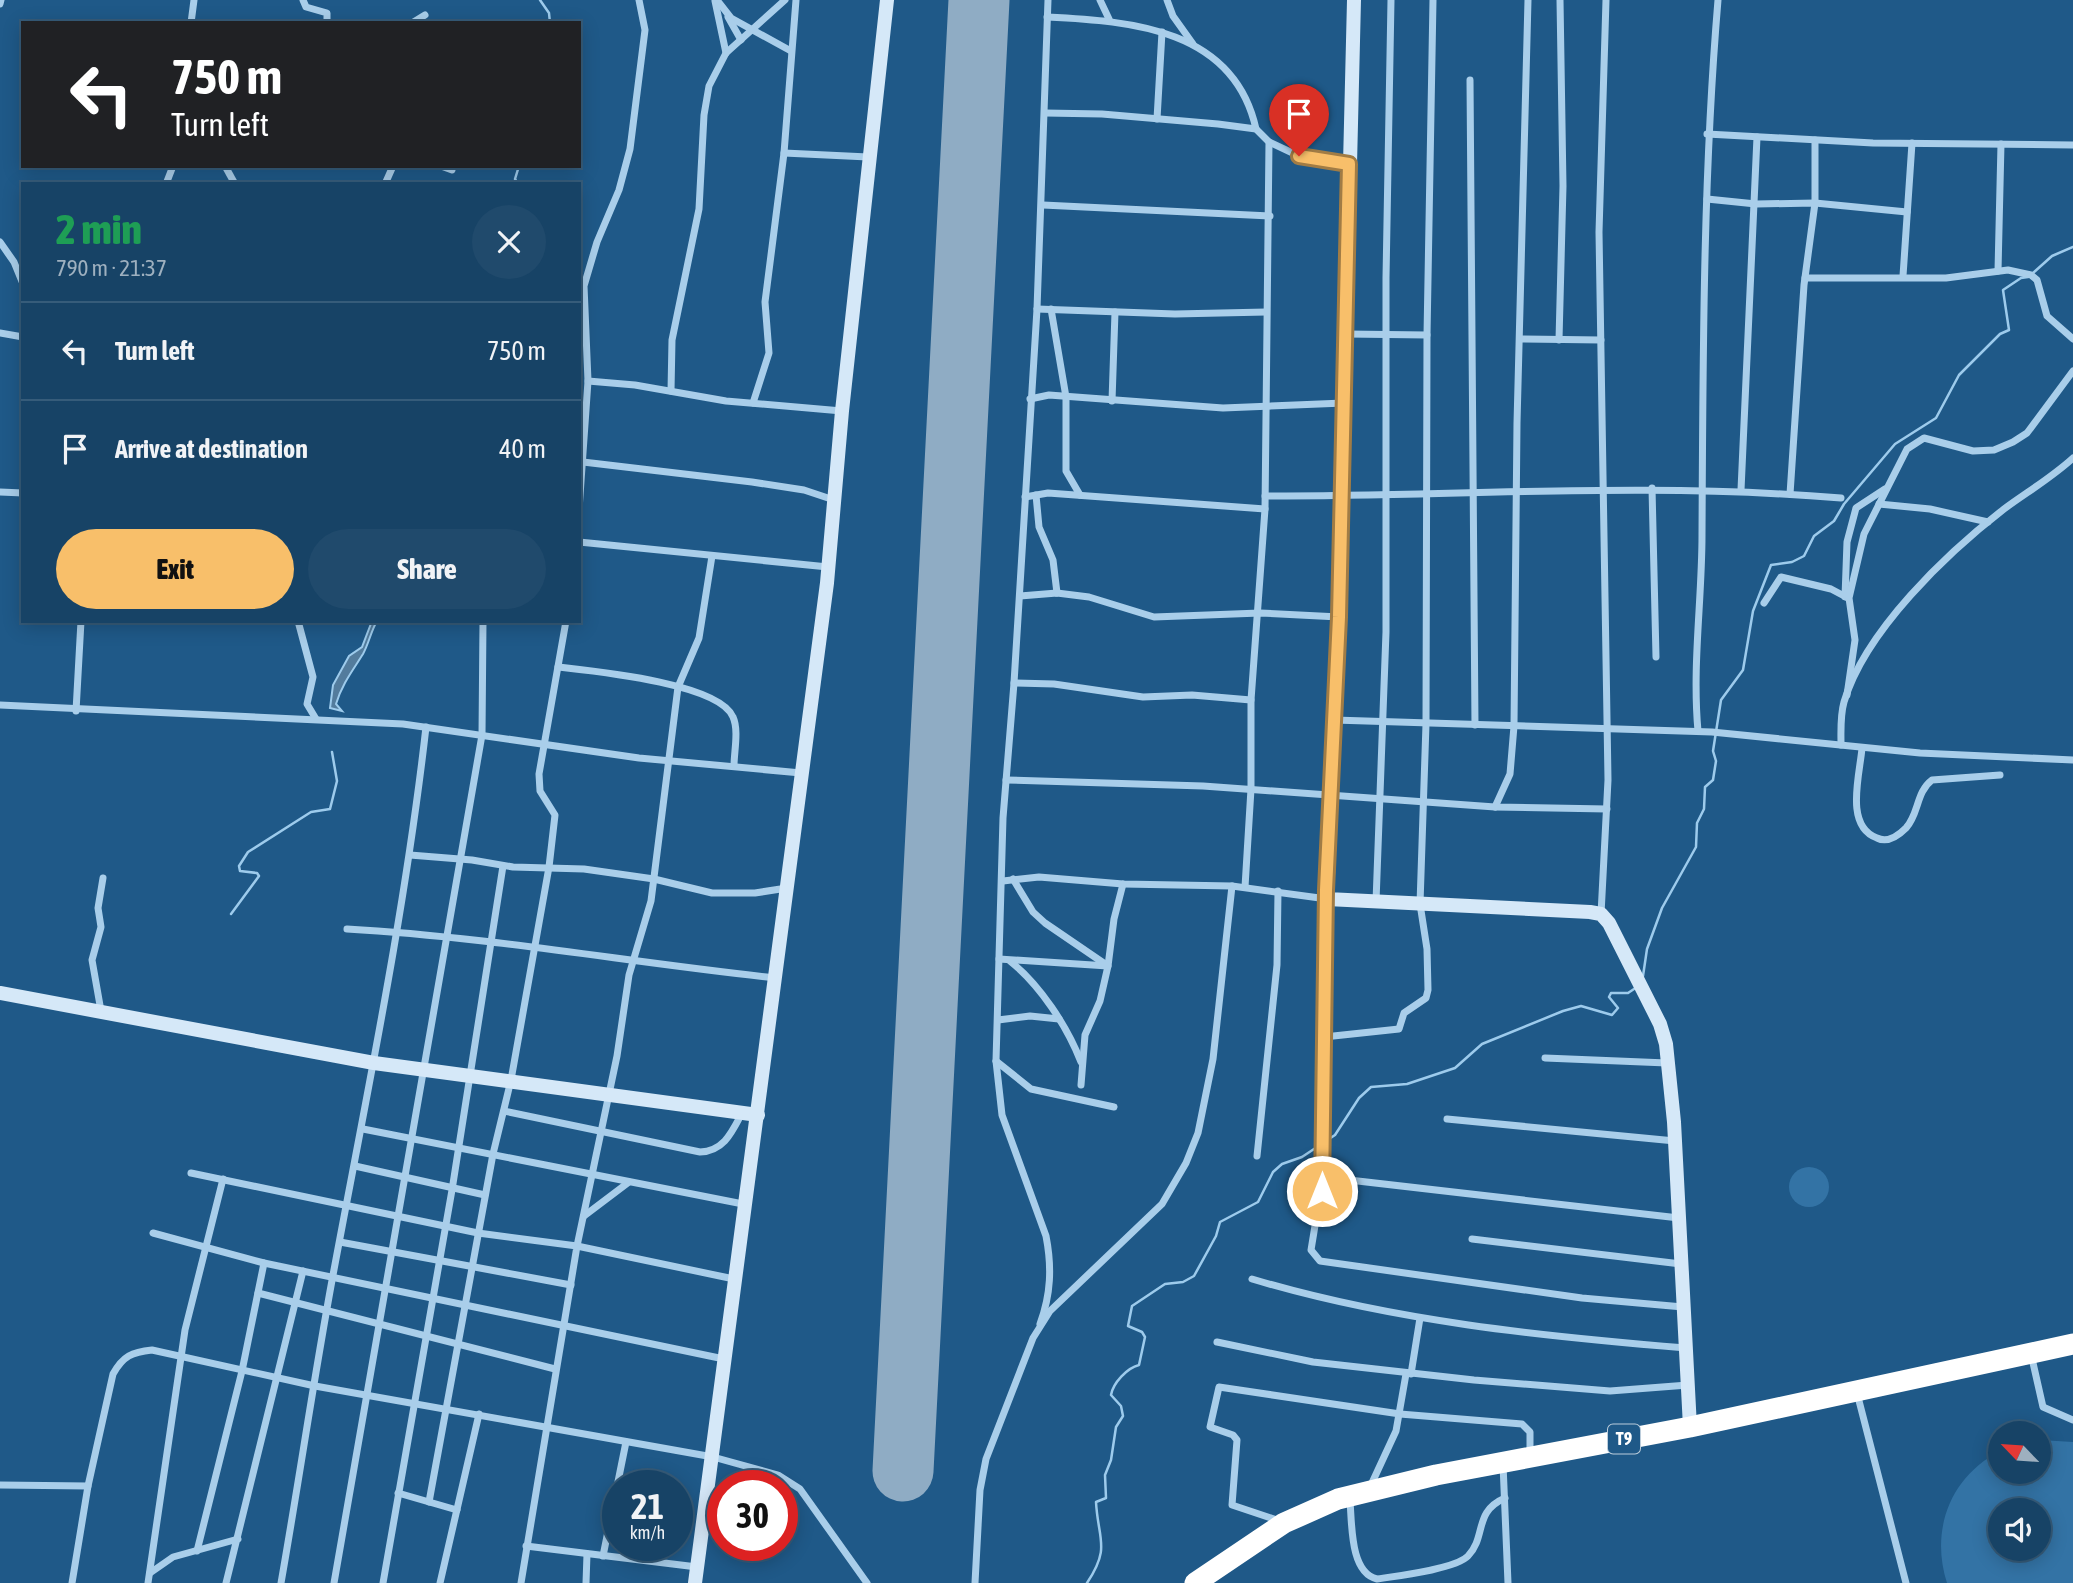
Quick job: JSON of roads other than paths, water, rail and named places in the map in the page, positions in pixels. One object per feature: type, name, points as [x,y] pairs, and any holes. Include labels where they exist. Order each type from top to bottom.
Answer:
[{"type":"highway","name":"T9","points":[[1195,1583],[1284,1523],[1358,1494],[1857,1392],[2073,1344]]},
{"type":"street","points":[[191,21],[194,0]]},
{"type":"street","points":[[303,0],[306,7],[327,13],[327,21]]},
{"type":"street","points":[[581,486],[588,381],[584,286],[597,242],[619,190],[630,149],[645,30],[639,0]]},
{"type":"street","points":[[716,0],[741,40]]},
{"type":"street","points":[[716,0],[726,53]]},
{"type":"street","points":[[671,391],[672,340],[699,209],[704,115],[709,86],[726,53],[785,0]]},
{"type":"street","points":[[753,403],[769,353],[765,294],[783,153],[796,0]]},
{"type":"street","points":[[695,1583],[743,1204],[777,978],[828,567],[868,157],[887,0]]},
{"type":"street","points":[[975,1583],[980,1490],[986,1459],[1011,1389],[1040,1324],[1050,1291],[1050,1256],[1002,1115],[996,1061],[1006,780],[1037,309],[1048,0]]},
{"type":"street","points":[[1100,0],[1109,19]]},
{"type":"street","points":[[1167,0],[1173,16],[1194,44],[1222,67],[1240,88],[1256,129],[1269,142],[1299,156],[1349,164]]},
{"type":"street","points":[[1354,0],[1339,617],[1326,899],[1321,1132],[1323,1177],[1311,1250],[1320,1261],[1582,1298],[1683,1307]]},
{"type":"street","points":[[1376,902],[1381,799],[1387,495],[1386,335],[1391,0]]},
{"type":"street","points":[[1324,1037],[1399,1029],[1408,1009],[1426,998],[1427,949],[1420,904],[1426,724],[1427,335],[1433,0]]},
{"type":"street","points":[[1495,807],[1510,774],[1514,726],[1528,0]]},
{"type":"street","points":[[1559,340],[1563,186],[1560,0]]},
{"type":"street","points":[[1606,0],[1600,232],[1607,809],[1601,914],[1609,923],[1635,980],[1660,1024],[1668,1063],[1675,1141],[1689,1427]]},
{"type":"street","points":[[1698,732],[1694,681],[1702,490],[1707,134],[1718,0]]},
{"type":"street","points":[[726,14],[791,51]]},
{"type":"street","points":[[415,21],[425,15]]},
{"type":"street","points":[[1047,17],[1109,19],[1162,32],[1194,44]]},
{"type":"street","points":[[1157,118],[1162,32]]},
{"type":"street","points":[[1470,80],[1475,725]]},
{"type":"street","points":[[1045,113],[1157,118],[1256,129]]},
{"type":"street","points":[[1707,134],[1912,143],[2073,145]]},
{"type":"street","points":[[1741,490],[1757,137]]},
{"type":"street","points":[[1790,494],[1805,278],[1815,203],[1815,140]]},
{"type":"street","points":[[1245,887],[1251,789],[1251,699],[1260,613],[1265,509],[1269,142]]},
{"type":"street","points":[[1903,276],[1912,143]]},
{"type":"street","points":[[1998,271],[2001,144]]},
{"type":"street","points":[[783,153],[868,157]]},
{"type":"street","points":[[446,168],[452,170]]},
{"type":"street","points":[[1707,199],[1756,204],[1815,203],[1907,212]]},
{"type":"street","points":[[1042,205],[1270,216]]},
{"type":"street","points":[[0,242],[14,262],[21,279]]},
{"type":"street","points":[[1805,278],[1946,278],[1998,271],[2022,272],[2035,277],[2046,316],[2073,339]]},
{"type":"street","points":[[1037,309],[1266,312]]},
{"type":"street","points":[[1051,309],[1066,397],[1066,471],[1080,495]]},
{"type":"street","points":[[1112,401],[1115,312]]},
{"type":"street","points":[[0,333],[21,334]]},
{"type":"street","points":[[1346,334],[1427,335]]},
{"type":"street","points":[[1520,339],[1601,340]]},
{"type":"street","points":[[1847,598],[1864,534],[1907,449],[1924,438],[1973,451],[1994,450],[2013,442],[2027,433],[2073,370]]},
{"type":"street","points":[[588,381],[753,403],[842,411]]},
{"type":"street","points":[[1030,399],[1049,395],[1112,401],[1265,408],[1344,403]]},
{"type":"street","points":[[1847,695],[1880,635],[1905,600],[1988,522],[2050,478],[2073,458]]},
{"type":"street","points":[[583,462],[752,482],[804,490],[835,500]]},
{"type":"street","points":[[1841,745],[1855,640],[1847,598],[1847,542],[1856,508],[1888,487]]},
{"type":"street","points":[[1652,488],[1656,657]]},
{"type":"street","points":[[1265,496],[1518,494],[1652,488],[1741,490],[1840,498]]},
{"type":"street","points":[[0,492],[21,494]]},
{"type":"street","points":[[1035,495],[1041,535],[1054,560],[1057,593]]},
{"type":"street","points":[[1025,497],[1080,495],[1265,509]]},
{"type":"street","points":[[1879,504],[1930,509],[1988,522]]},
{"type":"street","points":[[581,542],[828,567]]},
{"type":"street","points":[[521,1583],[577,1246],[609,1093],[632,962],[647,919],[654,880],[678,687],[699,638],[712,556]]},
{"type":"street","points":[[1764,603],[1781,577],[1831,589],[1847,598]]},
{"type":"street","points":[[1020,596],[1057,593],[1089,597],[1154,617],[1260,613],[1339,617]]},
{"type":"street","points":[[76,711],[81,623]]},
{"type":"street","points":[[299,623],[313,677],[307,704],[316,719]]},
{"type":"street","points":[[334,1583],[414,1140],[482,735],[483,623]]},
{"type":"street","points":[[429,1502],[485,1195],[511,1080],[549,867],[555,815],[539,784],[566,623]]},
{"type":"street","points":[[558,667],[621,674],[678,687],[725,707],[732,713],[735,728],[734,766]]},
{"type":"street","points":[[1014,683],[1054,684],[1143,697],[1192,695],[1251,699]]},
{"type":"street","points":[[0,705],[76,711],[316,719],[426,727],[668,760],[801,773]]},
{"type":"street","points":[[1334,720],[1732,733],[1862,748],[1998,759],[2073,761]]},
{"type":"street","points":[[281,1583],[333,1277],[398,933],[426,727]]},
{"type":"street","points":[[1862,748],[1858,820],[1866,832],[1882,840],[1890,839],[1907,827],[1921,792],[1931,780],[2000,775]]},
{"type":"street","points":[[1006,780],[1251,789],[1495,807],[1607,809]]},
{"type":"street","points":[[410,855],[503,866],[549,867],[654,880],[712,893],[755,893],[788,888]]},
{"type":"street","points":[[383,1583],[452,1189],[503,866]]},
{"type":"street","points":[[1003,881],[1039,877],[1123,884],[1232,886],[1326,899],[1601,914]]},
{"type":"street","points":[[101,1012],[92,960],[102,927],[98,908],[103,878]]},
{"type":"street","points":[[1013,879],[1033,912],[1045,923],[1108,966]]},
{"type":"street","points":[[1080,1085],[1088,1024],[1100,1001],[1123,884]]},
{"type":"street","points":[[1040,1324],[1162,1204],[1186,1163],[1198,1133],[1213,1059],[1232,886]]},
{"type":"street","points":[[1257,1156],[1277,965],[1278,891]]},
{"type":"street","points":[[347,929],[533,946],[632,962],[777,978]]},
{"type":"street","points":[[999,959],[1108,966]]},
{"type":"street","points":[[1009,960],[1028,979],[1059,1019],[1082,1066]]},
{"type":"street","points":[[0,993],[374,1063],[758,1115]]},
{"type":"street","points":[[998,1020],[1030,1016],[1059,1019]]},
{"type":"street","points":[[1545,1058],[1668,1063]]},
{"type":"street","points":[[996,1061],[1031,1088],[1114,1107]]},
{"type":"street","points":[[504,1111],[600,1133],[708,1152],[725,1142],[742,1113]]},
{"type":"street","points":[[1447,1119],[1675,1141]]},
{"type":"street","points":[[363,1129],[743,1204]]},
{"type":"street","points":[[355,1166],[485,1195]]},
{"type":"street","points":[[191,1173],[478,1233],[577,1246],[734,1279]]},
{"type":"street","points":[[1323,1177],[1679,1218]]},
{"type":"street","points":[[148,1583],[181,1357],[223,1179]]},
{"type":"street","points":[[583,1216],[629,1182]]},
{"type":"street","points":[[153,1233],[264,1263],[465,1302],[725,1359]]},
{"type":"street","points":[[1472,1239],[1681,1264]]},
{"type":"street","points":[[340,1242],[570,1285]]},
{"type":"street","points":[[197,1552],[242,1371],[264,1263]]},
{"type":"street","points":[[226,1583],[303,1271]]},
{"type":"street","points":[[1252,1279],[1323,1300],[1420,1318],[1686,1348]]},
{"type":"street","points":[[258,1293],[555,1369]]},
{"type":"street","points":[[1420,1318],[1400,1414],[1385,1459],[1358,1494],[1361,1568],[1368,1577],[1377,1579],[1463,1560],[1474,1547],[1488,1507],[1505,1497]]},
{"type":"street","points":[[1217,1342],[1313,1362],[1408,1374],[1589,1390],[1688,1385]]},
{"type":"street","points":[[72,1583],[108,1390],[121,1360],[133,1352],[152,1350],[315,1386],[713,1457],[778,1475],[800,1489],[867,1583]]},
{"type":"street","points":[[2031,1353],[2043,1407],[2073,1420]]},
{"type":"street","points":[[1284,1523],[1232,1505],[1237,1440],[1233,1435],[1210,1427],[1219,1387],[1400,1414],[1522,1424],[1530,1432],[1530,1457]]},
{"type":"street","points":[[1857,1392],[1906,1583]]},
{"type":"street","points":[[440,1583],[479,1414]]},
{"type":"street","points":[[620,1470],[626,1442]]},
{"type":"street","points":[[1503,1463],[1508,1583]]},
{"type":"street","points":[[0,1485],[88,1486]]},
{"type":"street","points":[[398,1493],[457,1510]]},
{"type":"street","points":[[150,1573],[173,1557],[238,1539]]},
{"type":"street","points":[[526,1546],[602,1556]]},
{"type":"street","points":[[586,1583],[587,1554]]},
{"type":"street","points":[[646,1561],[697,1567]]},
{"type":"waterway","points":[[540,0],[549,13],[550,21]]},
{"type":"waterway","points":[[517,182],[515,179],[518,168]]},
{"type":"waterway","points":[[2033,273],[2052,256],[2073,247]]},
{"type":"waterway","points":[[1643,976],[1647,949],[1662,908],[1696,847],[1697,823],[1704,809],[1705,787],[1713,780],[1716,761],[1713,751],[1721,700],[1743,670],[1753,611],[1771,565],[1792,562],[1804,556],[1814,536],[1834,521],[1844,504],[1895,444],[1936,418],[1959,375],[2000,334],[2009,330],[2003,290],[2021,278],[2028,277]]},
{"type":"waterway","points":[[231,914],[259,876],[257,873],[240,871],[239,866],[248,852],[311,812],[330,809],[337,781],[332,752]]},
{"type":"waterway","points":[[1087,1583],[1101,1552],[1096,1502],[1106,1498],[1105,1475],[1111,1460],[1116,1427],[1123,1416],[1121,1406],[1111,1395],[1121,1377],[1139,1365],[1145,1337],[1142,1332],[1128,1326],[1132,1306],[1165,1284],[1183,1282],[1194,1276],[1216,1236],[1220,1222],[1258,1202],[1273,1172],[1282,1164],[1302,1157],[1335,1135],[1359,1098],[1371,1087],[1407,1084],[1455,1068],[1482,1044],[1563,1011],[1581,1006],[1612,1015],[1618,1008],[1609,997],[1611,993],[1628,993],[1637,987]]}]
